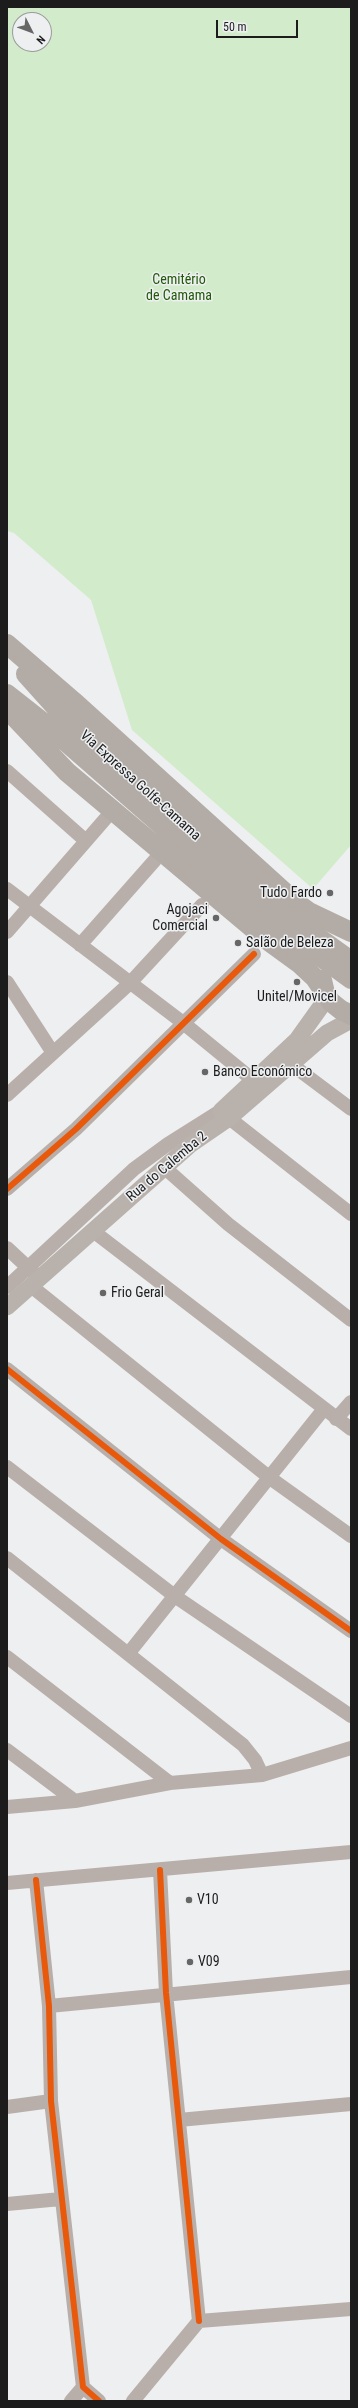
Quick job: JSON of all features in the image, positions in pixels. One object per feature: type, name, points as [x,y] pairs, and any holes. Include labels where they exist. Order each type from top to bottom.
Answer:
[{"type":"highway","points":[[7,644],[73,700],[294,901],[309,912],[351,932]]},
{"type":"highway","name":"Via Expressa Golfe-Camama","points":[[7,652],[61,713],[278,917]]},
{"type":"highway","name":"Via Expressa Golfe-Camama","points":[[7,694],[49,727],[278,917]]},
{"type":"highway","points":[[7,709],[67,772],[267,940],[300,964],[315,978],[335,1007],[351,1015]]},
{"type":"highway","points":[[278,917],[351,961]]},
{"type":"highway","points":[[278,917],[351,979]]},
{"type":"highway","points":[[325,992],[322,973],[337,948]]},
{"type":"main road","points":[[226,1114],[253,1080],[297,1040],[322,1005],[325,992]]},
{"type":"main road","points":[[226,1114],[291,1064],[327,1033],[351,1020]]},
{"type":"main road","name":"Rua do Calemba 2","points":[[7,1306],[33,1277],[93,1231],[226,1114]]},
{"type":"street","points":[[7,771],[86,841]]},
{"type":"street","points":[[7,932],[106,818]]},
{"type":"street","points":[[80,945],[154,860]]},
{"type":"street","points":[[7,889],[130,984],[182,1022],[253,1080]]},
{"type":"street","points":[[7,1096],[130,984],[202,904]]},
{"type":"street","points":[[7,1190],[76,1129],[182,1022],[254,954]]},
{"type":"street","points":[[7,982],[53,1053]]},
{"type":"street","points":[[291,1064],[351,1109]]},
{"type":"street","points":[[7,1287],[33,1277],[134,1169],[168,1144],[226,1114],[351,1214]]},
{"type":"street","points":[[165,1168],[228,1224],[351,1320]]},
{"type":"street","points":[[93,1231],[323,1410],[351,1429]]},
{"type":"street","points":[[7,1248],[33,1277],[270,1478],[351,1536]]},
{"type":"street","points":[[7,1369],[221,1539],[351,1631]]},
{"type":"street","points":[[336,1419],[351,1402]]},
{"type":"street","points":[[128,1654],[176,1597],[323,1410]]},
{"type":"street","points":[[7,1467],[176,1597],[351,1716]]},
{"type":"street","points":[[7,1558],[243,1745],[255,1760],[262,1775]]},
{"type":"street","points":[[7,1657],[170,1783]]},
{"type":"street","points":[[7,1807],[75,1801],[170,1783],[262,1775],[351,1748]]},
{"type":"street","points":[[7,1750],[75,1801]]},
{"type":"street","points":[[7,1883],[351,1852]]},
{"type":"street","points":[[133,2401],[199,2321],[166,1993],[160,1870]]},
{"type":"street","points":[[36,1880],[49,2006],[51,2101],[83,2387],[98,2401]]},
{"type":"street","points":[[49,2006],[166,1993],[351,1977]]},
{"type":"street","points":[[7,2107],[51,2101]]},
{"type":"street","points":[[179,2120],[351,2104]]},
{"type":"street","points":[[7,2204],[61,2199]]},
{"type":"street","points":[[199,2321],[351,2309]]},
{"type":"street","points":[[71,2401],[83,2387]]},
{"type":"green space","name":"Cemitério de Camama","points":[[7,7],[351,7],[351,845],[313,889],[132,730],[91,600],[14,533],[7,531]]},
{"type":"cycle path","points":[[7,1189],[76,1129],[254,954]]},
{"type":"cycle path","points":[[7,1369],[221,1539],[351,1631]]},
{"type":"cycle path","points":[[160,1870],[166,1993],[199,2321]]},
{"type":"cycle path","points":[[36,1880],[49,2006],[51,2101],[83,2387],[99,2401]]},
{"type":"place","name":"Tudo Fardo","points":[[330,893]]},
{"type":"place","name":"Agojaci Comercial","points":[[216,918]]},
{"type":"place","name":"Salão de Beleza","points":[[238,943]]},
{"type":"place","name":"Unitel/Movicel","points":[[297,982]]},
{"type":"place","name":"Banco Económico","points":[[205,1072]]},
{"type":"place","name":"Frio Geral","points":[[103,1293]]},
{"type":"place","name":"V10","points":[[189,1900]]},
{"type":"place","name":"V09","points":[[190,1962]]}]
